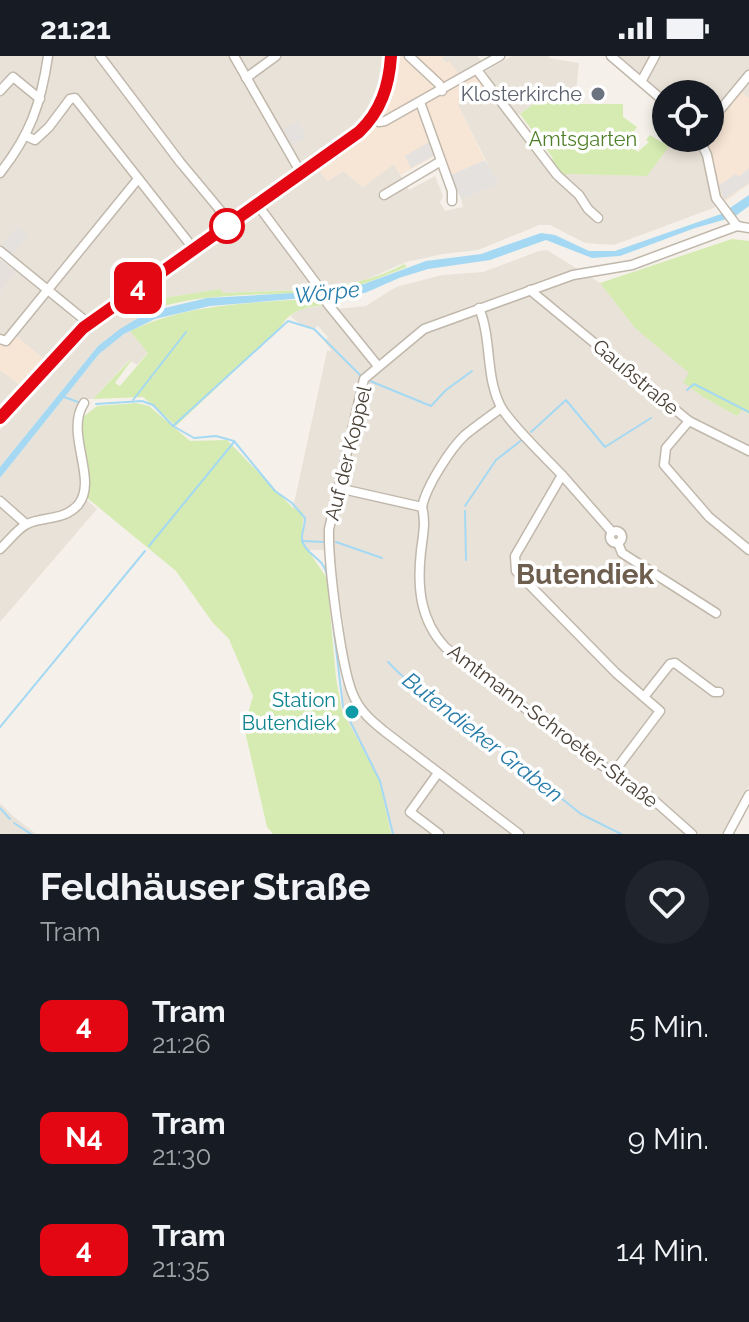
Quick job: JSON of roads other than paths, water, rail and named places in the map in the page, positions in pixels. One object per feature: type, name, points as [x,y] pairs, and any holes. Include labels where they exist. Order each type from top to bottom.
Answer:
[{"type":"street","points":[[0,173],[26,136],[40,99],[48,56]]},
{"type":"street","points":[[100,56],[230,222]]},
{"type":"street","points":[[234,56],[301,173]]},
{"type":"street","points":[[246,78],[276,56]]},
{"type":"street","points":[[0,419],[87,322],[351,137],[371,117],[385,86],[390,56]]},
{"type":"street","points":[[409,56],[439,84],[442,91]]},
{"type":"street","points":[[371,117],[379,122],[385,121],[500,56]]},
{"type":"street","points":[[611,56],[652,90]]},
{"type":"street","points":[[642,80],[655,56]]},
{"type":"street","points":[[477,70],[557,175],[598,218]]},
{"type":"street","points":[[724,105],[749,75]]},
{"type":"street","points":[[0,91],[13,77],[40,99]]},
{"type":"street","points":[[26,136],[35,140],[41,136],[70,99],[75,98],[193,248]]},
{"type":"street","points":[[420,102],[452,191],[452,201]]},
{"type":"street","points":[[706,152],[716,198],[734,224],[749,228]]},
{"type":"street","points":[[384,195],[441,161]]},
{"type":"street","points":[[0,339],[6,341],[138,179]]},
{"type":"street","points":[[257,204],[321,290]]},
{"type":"street","name":"Auf der Koppel","points":[[438,773],[365,715],[348,685],[328,541],[364,379],[424,329],[573,275],[632,265],[734,224]]},
{"type":"street","points":[[0,251],[87,322]]},
{"type":"street","name":"Gaußstraße","points":[[530,290],[689,421],[749,451]]},
{"type":"street","points":[[327,303],[378,366]]},
{"type":"street","points":[[479,308],[489,341],[491,374],[501,408],[612,532],[610,540],[618,543],[622,553],[716,613]]},
{"type":"street","points":[[0,549],[26,524],[63,516],[77,506],[83,496],[85,485],[78,416],[84,403]]},
{"type":"street","points":[[338,488],[422,507],[424,496],[454,449],[464,437],[501,408]]},
{"type":"street","points":[[689,421],[666,448],[664,465],[709,517],[749,550]]},
{"type":"street","points":[[562,475],[515,556],[516,571],[594,652],[660,711],[614,772]]},
{"type":"street","points":[[0,501],[26,524]]},
{"type":"street","name":"Amtmann-Schroeter-Straße","points":[[422,507],[426,519],[421,554],[421,597],[424,615],[434,635],[445,647],[589,757],[648,795],[692,834]]},
{"type":"street","points":[[644,697],[670,664],[675,663],[714,692],[719,692]]},
{"type":"street","points":[[439,834],[410,812],[438,773],[519,834]]},
{"type":"street","points":[[728,834],[749,795]]},
{"type":"water","name":"Wörpe","points":[[749,195],[749,206],[734,217],[620,256],[592,258],[546,240],[490,260],[428,269],[365,293],[210,306],[155,319],[124,334],[99,354],[0,478],[0,467],[98,346],[148,312],[207,298],[311,292],[364,284],[426,261],[481,254],[541,233],[555,235],[589,251],[615,251],[721,214]]},
{"type":"waterway","points":[[173,426],[288,321],[314,329],[361,376]]},
{"type":"waterway","points":[[133,400],[186,332]]},
{"type":"waterway","points":[[370,381],[431,406],[446,390],[472,371]]},
{"type":"waterway","points":[[687,390],[694,384],[749,412]]},
{"type":"waterway","points":[[64,397],[78,402]]},
{"type":"waterway","points":[[531,432],[566,400],[605,447],[651,418]]},
{"type":"waterway","points":[[96,404],[142,401],[153,405],[173,426],[194,438],[216,436],[234,441],[275,491],[292,503],[305,518],[303,543],[324,566],[328,580]]},
{"type":"waterway","points":[[465,506],[496,460],[523,439]]},
{"type":"waterway","points":[[149,546],[234,442]]},
{"type":"waterway","points":[[465,511],[466,560]]},
{"type":"waterway","points":[[302,541],[324,542]]},
{"type":"waterway","points":[[336,542],[382,558]]},
{"type":"waterway","points":[[0,727],[145,551]]},
{"type":"waterway","points":[[332,615],[343,707],[380,781],[393,834]]},
{"type":"waterway","name":"Butendieker Graben","points":[[388,662],[581,814],[621,834]]},
{"type":"waterway","points":[[0,808],[10,819]]},
{"type":"waterway","points":[[14,823],[31,834]]},
{"type":"tram line","points":[[0,419],[83,328],[359,132],[382,101],[391,56]]},
{"type":"tram line","name":"4","points":[[0,418],[83,328],[359,132],[382,101],[391,56]]},
{"type":"place","name":"Klosterkirche","points":[[598,94]]},
{"type":"place","name":"Station Butendiek","points":[[352,712]]},
{"type":"district","name":"Butendiek","points":[[585,574]]},
{"type":"park label","name":"Amtsgarten","points":[[583,139]]}]
